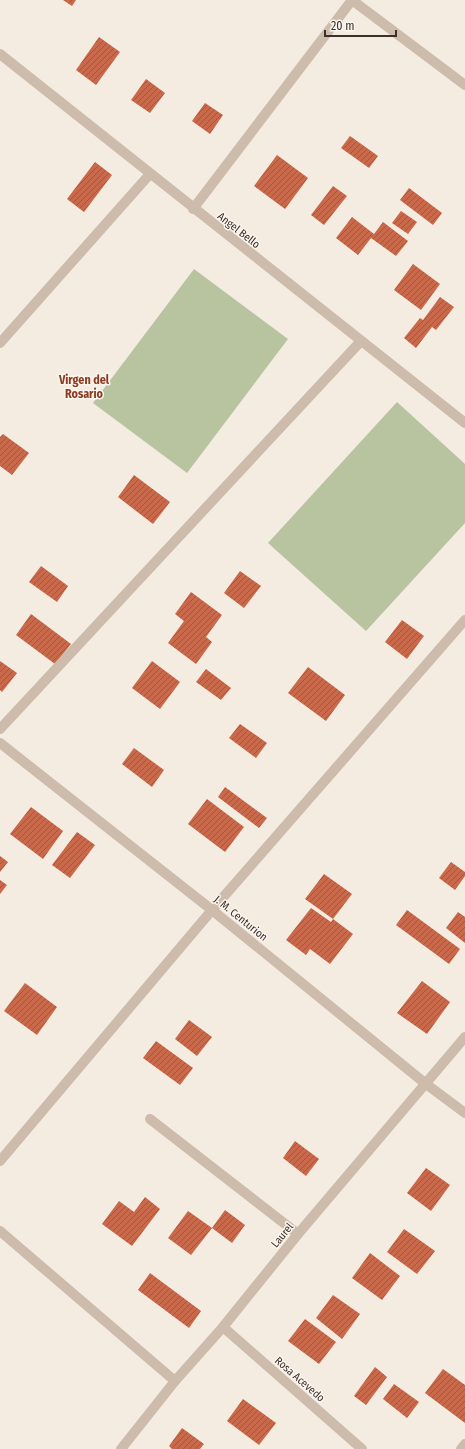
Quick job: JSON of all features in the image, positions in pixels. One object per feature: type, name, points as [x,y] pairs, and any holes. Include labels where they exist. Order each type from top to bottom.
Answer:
[{"type":"street","points":[[193,209],[352,0],[465,85]]},
{"type":"street","name":"Angel Bello","points":[[0,54],[193,209],[465,423]]},
{"type":"street","points":[[0,343],[150,174]]},
{"type":"street","points":[[0,729],[361,341]]},
{"type":"street","points":[[0,1161],[212,910],[465,620]]},
{"type":"street","name":"J. M. Centurion","points":[[0,743],[212,910],[426,1084],[465,1113]]},
{"type":"street","name":"Laurel","points":[[121,1449],[176,1381],[223,1327],[298,1234],[465,1037]]},
{"type":"street","points":[[150,1119],[298,1234]]},
{"type":"street","points":[[0,1231],[176,1381]]},
{"type":"street","name":"Rosa Acevedo","points":[[223,1327],[362,1449]]},
{"type":"street","points":[[461,1449],[465,1444]]},
{"type":"green space","points":[[194,269],[288,339],[187,473],[93,403]]},
{"type":"green space","points":[[397,402],[465,464],[465,523],[366,631],[268,543]]},
{"type":"building","points":[[63,0],[76,0],[72,6]]},
{"type":"building","points":[[99,37],[120,52],[96,85],[76,70]]},
{"type":"building","points":[[146,79],[165,93],[150,113],[131,100]]},
{"type":"building","points":[[205,103],[223,115],[210,134],[192,121]]},
{"type":"building","points":[[350,136],[378,156],[369,168],[341,148]]},
{"type":"building","points":[[277,155],[308,178],[285,209],[254,186]]},
{"type":"building","points":[[95,162],[112,175],[84,212],[67,199]]},
{"type":"building","points":[[333,186],[347,196],[324,225],[311,215]]},
{"type":"building","points":[[409,188],[442,213],[433,225],[400,200]]},
{"type":"building","points":[[401,211],[417,222],[408,234],[392,223]]},
{"type":"building","points":[[352,217],[374,234],[383,222],[408,241],[396,256],[371,238],[358,255],[336,238]]},
{"type":"building","points":[[413,264],[440,284],[421,310],[394,290]]},
{"type":"building","points":[[440,297],[454,307],[436,330],[432,327],[416,348],[404,338],[420,318],[423,320]]},
{"type":"building","points":[[3,434],[29,453],[12,475],[0,466],[0,437]]},
{"type":"building","points":[[134,475],[170,502],[153,524],[118,497]]},
{"type":"building","points":[[41,566],[68,586],[57,602],[29,582]]},
{"type":"building","points":[[240,571],[261,586],[244,608],[224,593]]},
{"type":"building","points":[[191,592],[222,615],[206,637],[212,642],[196,664],[168,643],[184,621],[175,614]]},
{"type":"building","points":[[31,614],[71,644],[55,664],[16,635]]},
{"type":"building","points":[[402,620],[424,636],[407,659],[385,642]]},
{"type":"building","points":[[0,661],[17,673],[2,692],[0,690]]},
{"type":"building","points":[[152,661],[180,682],[160,709],[132,688]]},
{"type":"building","points":[[308,667],[345,695],[326,721],[288,693]]},
{"type":"building","points":[[206,669],[231,688],[221,700],[196,682]]},
{"type":"building","points":[[240,724],[267,743],[256,758],[229,738]]},
{"type":"building","points":[[134,748],[164,770],[152,787],[122,764]]},
{"type":"building","points":[[225,787],[267,818],[259,828],[218,797]]},
{"type":"building","points":[[207,799],[244,827],[225,852],[188,824]]},
{"type":"building","points":[[31,807],[63,831],[43,859],[10,834]]},
{"type":"building","points":[[77,832],[95,845],[70,878],[52,865]]},
{"type":"building","points":[[0,856],[8,862],[0,872]]},
{"type":"building","points":[[451,862],[465,872],[465,876],[455,890],[439,878]]},
{"type":"building","points":[[324,874],[352,894],[333,919],[305,899]]},
{"type":"building","points":[[0,880],[7,885],[0,894]]},
{"type":"building","points":[[311,908],[331,922],[333,919],[353,934],[330,964],[310,949],[306,955],[286,940]]},
{"type":"building","points":[[407,910],[460,949],[449,964],[396,925]]},
{"type":"building","points":[[458,912],[465,917],[465,943],[446,928]]},
{"type":"building","points":[[422,981],[450,1002],[427,1034],[397,1013]]},
{"type":"building","points":[[25,983],[57,1007],[37,1035],[4,1011]]},
{"type":"building","points":[[189,1020],[212,1037],[197,1056],[175,1039]]},
{"type":"building","points":[[156,1041],[193,1068],[180,1085],[143,1058]]},
{"type":"building","points":[[295,1141],[319,1159],[306,1176],[283,1158]]},
{"type":"building","points":[[426,1168],[450,1185],[431,1211],[407,1193]]},
{"type":"building","points":[[145,1197],[160,1209],[132,1246],[102,1224],[119,1201],[134,1212]]},
{"type":"building","points":[[225,1210],[245,1225],[232,1243],[212,1228]]},
{"type":"building","points":[[188,1211],[212,1228],[191,1255],[168,1238]]},
{"type":"building","points":[[404,1229],[435,1251],[417,1274],[387,1252]]},
{"type":"building","points":[[370,1253],[400,1276],[382,1300],[352,1278]]},
{"type":"building","points":[[150,1273],[201,1311],[189,1328],[138,1290]]},
{"type":"building","points":[[333,1295],[360,1314],[342,1339],[316,1318]]},
{"type":"building","points":[[305,1319],[336,1342],[319,1364],[288,1341]]},
{"type":"building","points":[[375,1367],[387,1377],[366,1405],[354,1396]]},
{"type":"building","points":[[443,1369],[465,1385],[465,1423],[425,1393]]},
{"type":"building","points":[[394,1384],[419,1402],[407,1418],[383,1399]]},
{"type":"building","points":[[243,1399],[276,1423],[259,1445],[227,1421]]},
{"type":"building","points":[[182,1428],[204,1444],[200,1449],[172,1449],[169,1446]]},
{"type":"district","name":"Virgen del Rosario","points":[[84,387]]}]
